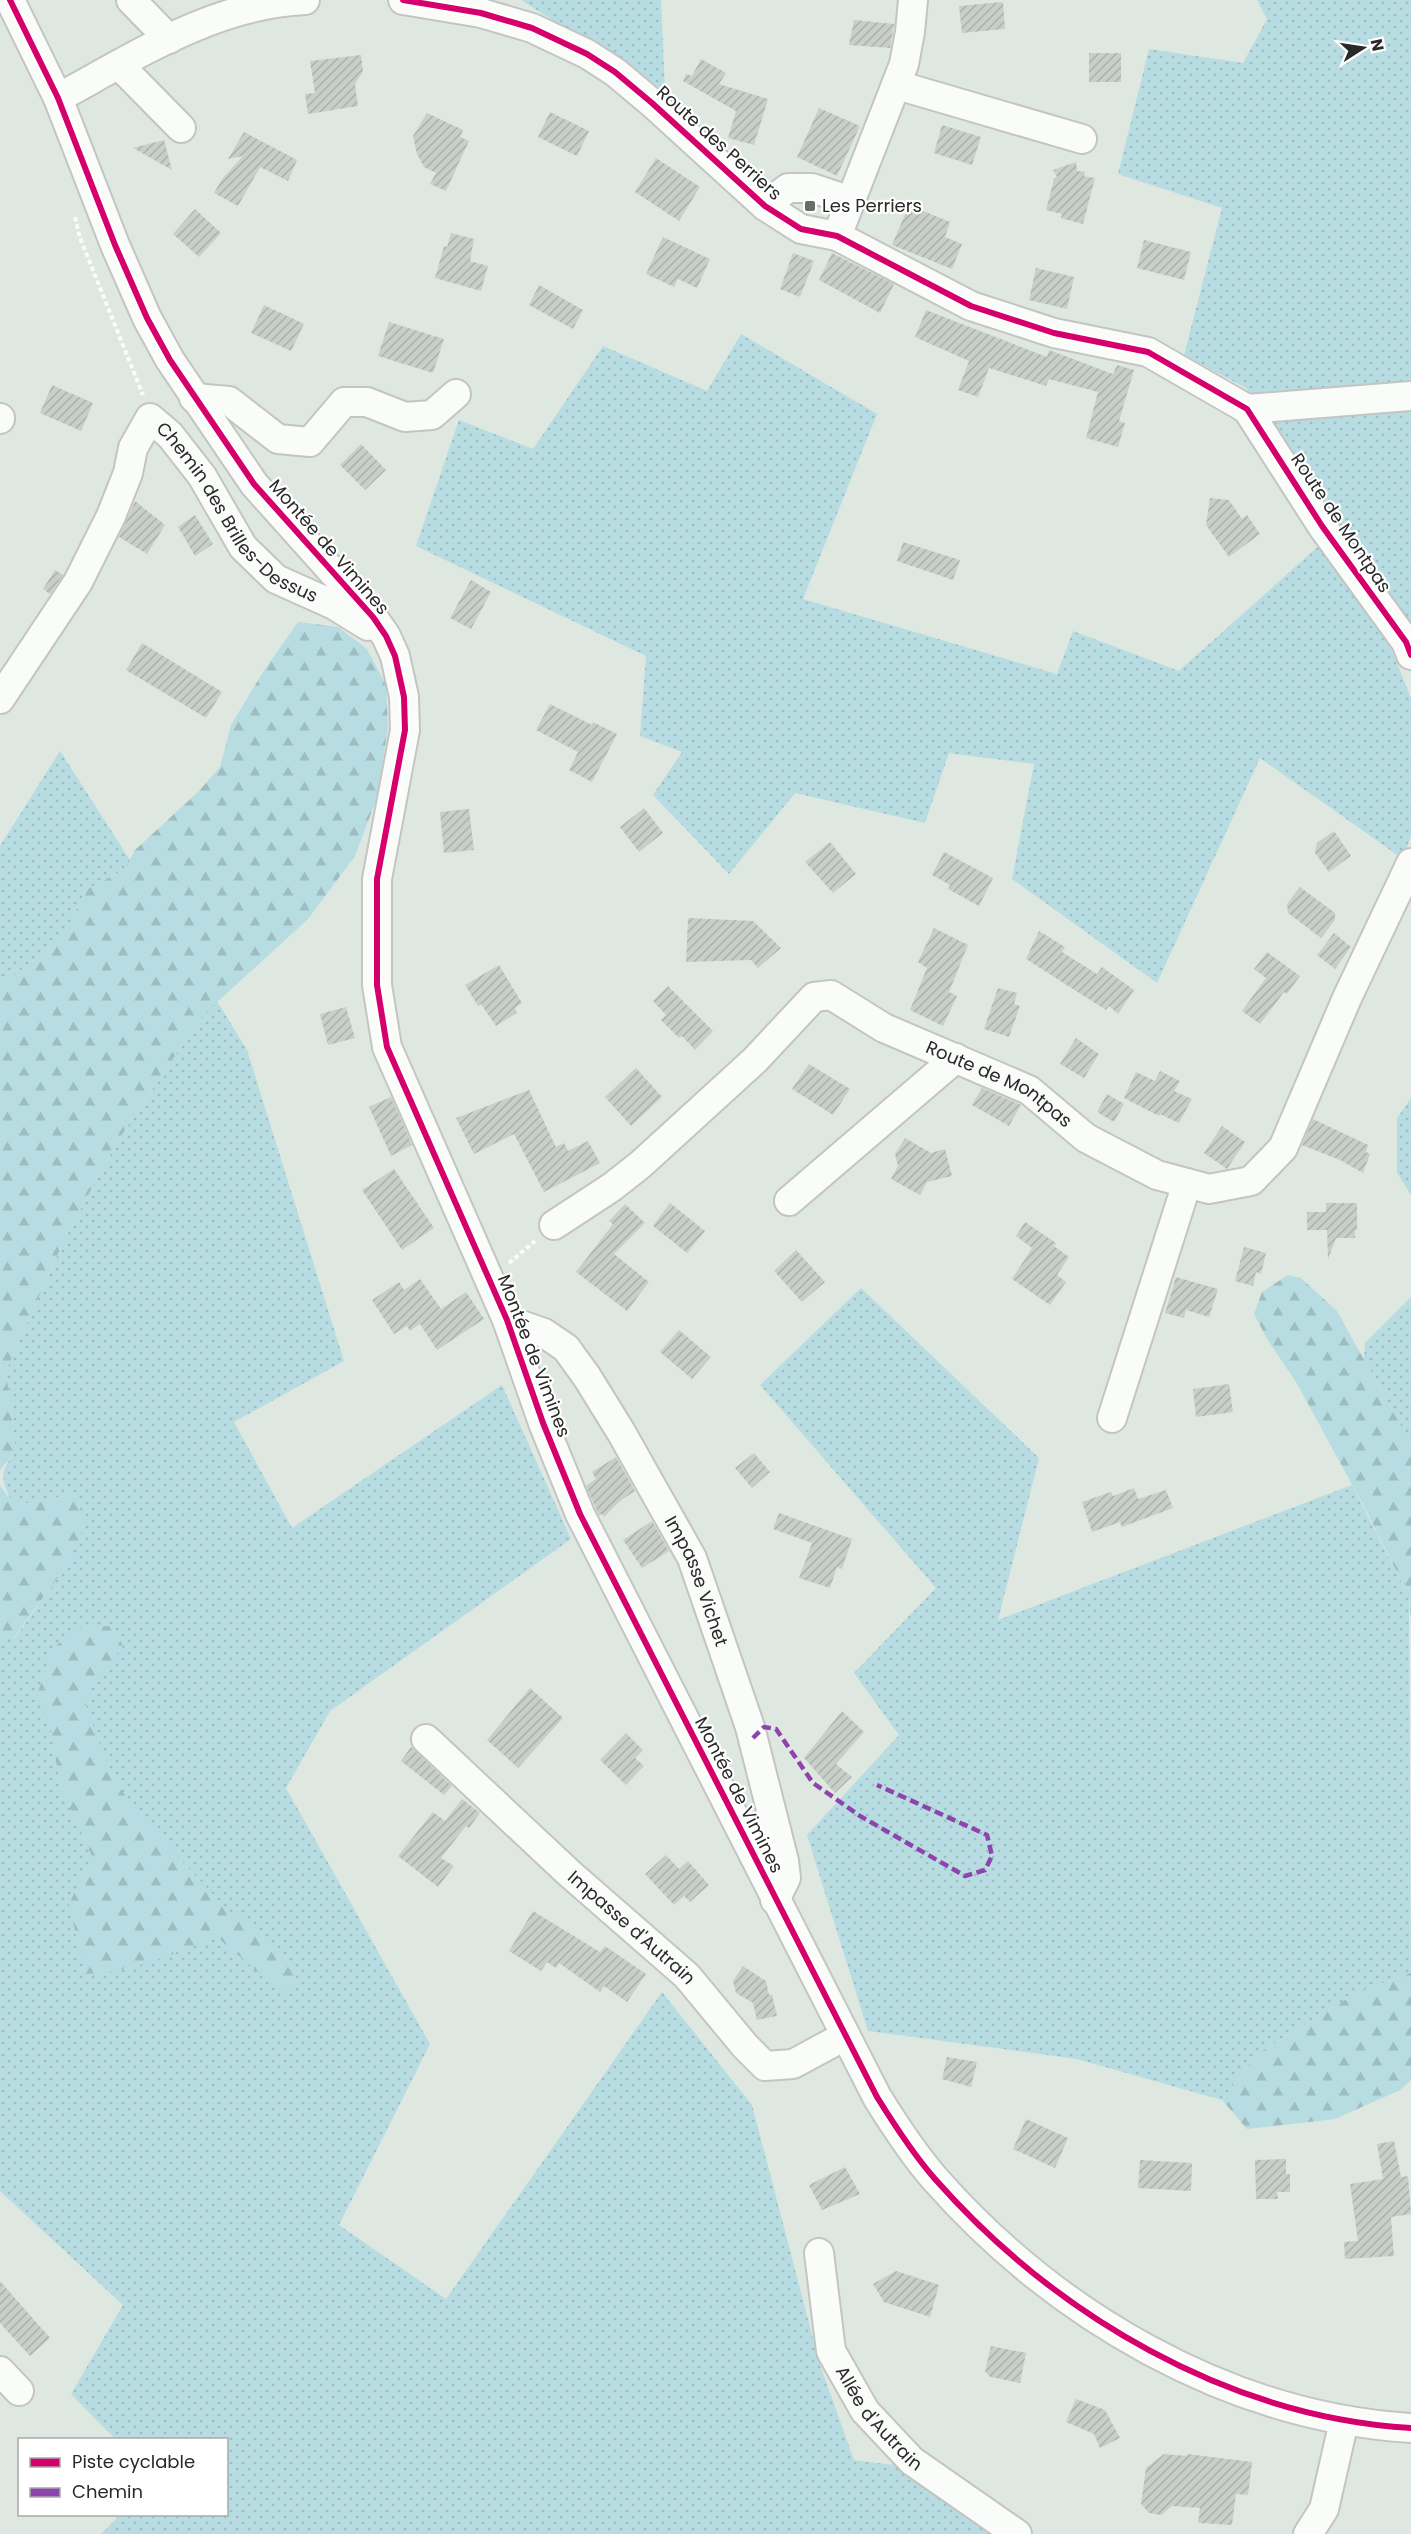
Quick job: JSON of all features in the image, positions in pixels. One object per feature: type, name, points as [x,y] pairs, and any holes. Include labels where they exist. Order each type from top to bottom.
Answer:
[{"type":"street","name":"Montée de Vimines","points":[[10,0],[58,98],[115,245],[147,318],[194,398],[254,484],[373,617],[386,636],[400,671],[405,730],[377,879],[375,946],[381,1018],[387,1047],[507,1320],[543,1423],[580,1514],[877,2097],[903,2138],[934,2178],[971,2218],[1034,2274],[1098,2319],[1156,2354],[1231,2387],[1293,2409],[1344,2421],[1411,2428]]},
{"type":"street","points":[[130,0],[169,39]]},
{"type":"street","points":[[58,98],[169,39],[219,17],[255,7],[305,0]]},
{"type":"street","name":"Route des Perriers","points":[[403,0],[481,13],[532,28],[586,54],[615,72],[652,103],[765,207],[801,229],[837,236],[971,306],[1054,333],[1148,352],[1247,409]]},
{"type":"street","points":[[837,236],[904,64],[913,0]]},
{"type":"street","points":[[119,65],[181,128]]},
{"type":"street","points":[[897,85],[1082,139]]},
{"type":"street","points":[[765,207],[788,188],[812,188],[851,201]]},
{"type":"street","points":[[194,398],[229,401],[278,439],[310,442],[344,402],[367,402],[405,417],[432,415],[456,394]]},
{"type":"street","points":[[1247,409],[1411,396]]},
{"type":"street","name":"Route de Montpas","points":[[1247,409],[1322,526],[1406,642],[1411,655]]},
{"type":"street","name":"Chemin des Brilles-Dessus","points":[[0,699],[78,582],[111,516],[128,473],[133,448],[150,418],[170,435],[202,477],[243,547],[276,579],[334,605],[386,636]]},
{"type":"street","name":"Route de Montpas","points":[[554,1225],[612,1187],[640,1165],[755,1060],[814,997],[831,995],[884,1028],[1029,1090],[1086,1138],[1157,1175],[1209,1189],[1251,1181],[1283,1148],[1347,998],[1411,863]]},
{"type":"street","points":[[789,1201],[956,1058]]},
{"type":"street","points":[[1112,1418],[1187,1183]]},
{"type":"street","name":"Impasse Vichet","points":[[507,1320],[544,1333],[566,1348],[621,1432],[692,1558],[750,1727],[784,1860],[786,1878],[775,1900]]},
{"type":"street","name":"Impasse d'Autrain","points":[[426,1739],[568,1873],[687,1976],[745,2046],[765,2066],[793,2064],[845,2036]]},
{"type":"street","name":"Allée d'Autrain","points":[[819,2253],[831,2351],[865,2411],[912,2460],[1017,2534]]},
{"type":"street","points":[[1308,2534],[1324,2509],[1344,2421]]},
{"type":"path","points":[[490,1280],[554,1225]]},
{"type":"green space","points":[[521,0],[661,0],[665,91]]},
{"type":"green space","points":[[1257,0],[1411,0],[1411,630],[1246,388],[1184,355],[1222,208],[1118,174],[1149,49],[1243,63],[1267,19]]},
{"type":"green space","points":[[741,334],[877,414],[803,599],[1057,674],[1073,631],[1179,671],[1323,542],[1392,651],[1411,698],[1411,836],[1403,859],[1260,758],[1157,983],[1012,879],[1034,764],[949,753],[925,823],[795,793],[729,874],[653,795],[682,752],[640,736],[646,656],[416,546],[459,420],[533,449],[603,346],[707,391]]},
{"type":"green space","points":[[298,622],[338,627],[367,649],[386,685],[388,728],[377,798],[355,856],[308,919],[202,1016],[117,1142],[64,1240],[6,1371],[16,1451],[0,1470],[0,986],[62,939],[86,890],[125,869],[135,850],[198,792],[220,767],[231,725],[263,672]]},
{"type":"green space","points":[[60,751],[130,860],[125,869],[86,890],[62,939],[0,986],[0,846]]},
{"type":"green space","points":[[217,1001],[247,1050],[344,1361],[234,1422],[292,1528],[502,1385],[571,1539],[330,1711],[286,1788],[430,2044],[339,2225],[446,2299],[662,1992],[752,2105],[820,2365],[854,2460],[902,2466],[996,2534],[101,2534],[119,2516],[228,2516],[228,2438],[114,2438],[71,2394],[123,2305],[0,2191],[0,1639],[14,1639],[67,1565],[71,1494],[31,1504],[11,1501],[3,1474],[16,1451],[6,1371],[64,1240],[117,1142],[202,1016]]},
{"type":"green space","points":[[1411,1098],[1411,1195],[1397,1173],[1397,1118]]},
{"type":"green space","points":[[1288,1275],[1301,1278],[1337,1311],[1411,1444],[1411,1618],[1409,1597],[1366,1510],[1296,1382],[1267,1339],[1254,1314],[1262,1292]]},
{"type":"green space","points":[[861,1288],[1039,1458],[998,1620],[1352,1485],[1409,1597],[1411,1973],[1358,1992],[1257,2054],[1222,2100],[1077,2059],[868,2031],[807,1835],[899,1735],[854,1673],[936,1588],[760,1385]]},
{"type":"green space","points":[[1411,1297],[1411,1444],[1364,1359],[1365,1343]]},
{"type":"green space","points":[[0,1485],[11,1501],[31,1504],[71,1494],[87,1521],[67,1565],[13,1639],[0,1639]]},
{"type":"green space","points":[[112,1626],[123,1646],[93,1684],[86,1704],[104,1757],[131,1807],[227,1909],[260,1932],[296,1976],[290,1993],[266,1979],[217,1937],[136,1966],[85,1974],[69,1904],[92,1856],[61,1789],[51,1732],[37,1696],[52,1648],[83,1627]]},
{"type":"green space","points":[[1411,1973],[1411,2080],[1400,2090],[1335,2119],[1247,2129],[1222,2100],[1257,2054],[1358,1992]]},
{"type":"building","points":[[1003,2],[1005,29],[962,33],[959,6]]},
{"type":"building","points":[[854,20],[894,24],[890,48],[849,45]]},
{"type":"building","points":[[1089,53],[1121,53],[1121,82],[1089,82]]},
{"type":"building","points":[[361,55],[363,71],[355,84],[358,106],[308,114],[305,94],[315,93],[310,61]]},
{"type":"building","points":[[701,59],[726,73],[719,84],[768,99],[754,145],[728,138],[736,111],[683,81],[686,74],[692,76]]},
{"type":"building","points":[[819,108],[860,126],[837,176],[797,157]]},
{"type":"building","points":[[550,112],[589,131],[577,156],[538,137]]},
{"type":"building","points":[[427,113],[463,130],[460,137],[469,141],[446,191],[430,184],[436,173],[424,167],[417,154],[413,136]]},
{"type":"building","points":[[942,125],[981,137],[972,165],[934,153]]},
{"type":"building","points":[[244,132],[297,160],[288,181],[260,167],[238,206],[214,193],[222,179],[243,156],[228,159]]},
{"type":"building","points":[[164,140],[172,170],[133,148]]},
{"type":"building","points":[[656,158],[700,187],[679,221],[635,192]]},
{"type":"building","points":[[1076,162],[1077,171],[1085,172],[1084,176],[1095,178],[1083,224],[1061,218],[1062,214],[1046,210],[1054,179],[1057,177],[1053,170]]},
{"type":"building","points":[[909,205],[950,222],[945,237],[962,244],[952,269],[892,245]]},
{"type":"building","points":[[195,209],[221,233],[199,257],[173,234]]},
{"type":"building","points":[[451,233],[474,239],[470,261],[488,266],[481,291],[435,278],[444,246],[447,247]]},
{"type":"building","points":[[663,237],[710,259],[697,288],[678,279],[674,287],[646,274]]},
{"type":"building","points":[[1144,240],[1191,252],[1184,280],[1137,268]]},
{"type":"building","points":[[793,253],[814,261],[800,297],[780,289]]},
{"type":"building","points":[[832,253],[894,284],[880,313],[819,280]]},
{"type":"building","points":[[1036,268],[1074,277],[1067,309],[1029,300]]},
{"type":"building","points":[[539,285],[583,310],[573,329],[529,305]]},
{"type":"building","points":[[264,305],[304,324],[291,351],[251,333]]},
{"type":"building","points":[[926,310],[1047,357],[1049,350],[1113,374],[1117,365],[1134,370],[1119,421],[1125,423],[1118,447],[1086,438],[1098,392],[1049,379],[1046,386],[989,368],[978,397],[958,390],[969,361],[915,337]]},
{"type":"building","points":[[389,322],[444,339],[433,373],[378,356]]},
{"type":"building","points":[[52,385],[93,403],[81,431],[40,413]]},
{"type":"building","points":[[361,444],[386,470],[365,490],[340,465]]},
{"type":"building","points":[[1210,498],[1229,500],[1242,519],[1247,515],[1260,534],[1229,557],[1206,525]]},
{"type":"building","points":[[135,501],[165,525],[147,554],[119,537]]},
{"type":"building","points":[[195,515],[213,544],[195,556],[178,527]]},
{"type":"building","points":[[903,542],[960,560],[953,580],[897,561]]},
{"type":"building","points":[[55,570],[63,575],[50,594],[43,589]]},
{"type":"building","points":[[471,580],[491,592],[471,629],[450,618]]},
{"type":"building","points":[[142,643],[222,692],[206,718],[126,670]]},
{"type":"building","points":[[550,704],[592,725],[593,722],[617,734],[592,782],[569,770],[578,752],[536,730]]},
{"type":"building","points":[[644,808],[663,833],[639,852],[620,827]]},
{"type":"building","points":[[469,809],[474,850],[444,853],[440,812]]},
{"type":"building","points":[[1334,831],[1351,856],[1329,872],[1315,853],[1317,843]]},
{"type":"building","points":[[830,842],[856,874],[833,893],[805,862]]},
{"type":"building","points":[[944,852],[993,878],[979,906],[948,889],[950,885],[932,875]]},
{"type":"building","points":[[1300,887],[1335,913],[1335,920],[1321,938],[1288,913],[1287,904]]},
{"type":"building","points":[[688,918],[753,921],[781,948],[758,968],[751,960],[686,962]]},
{"type":"building","points":[[934,928],[968,945],[949,992],[957,996],[943,1026],[910,1010],[927,968],[918,962]]},
{"type":"building","points":[[1039,931],[1065,947],[1062,952],[1097,974],[1102,967],[1134,990],[1118,1014],[1109,1006],[1106,1010],[1026,959]]},
{"type":"building","points":[[1334,933],[1351,947],[1335,969],[1317,955]]},
{"type":"building","points":[[1267,952],[1300,976],[1287,994],[1284,992],[1260,1024],[1242,1011],[1266,978],[1254,969]]},
{"type":"building","points":[[499,965],[522,1003],[515,1008],[517,1013],[496,1026],[481,1004],[478,1006],[465,985]]},
{"type":"building","points":[[668,986],[713,1031],[695,1050],[682,1036],[679,1038],[661,1020],[666,1015],[653,1001]]},
{"type":"building","points":[[998,988],[1017,993],[1014,1004],[1020,1006],[1009,1037],[984,1029]]},
{"type":"building","points":[[346,1007],[355,1038],[328,1045],[320,1014]]},
{"type":"building","points":[[1076,1038],[1099,1054],[1084,1078],[1060,1064]]},
{"type":"building","points":[[809,1064],[850,1089],[833,1115],[792,1089]]},
{"type":"building","points":[[636,1068],[662,1097],[631,1126],[605,1097]]},
{"type":"building","points":[[1160,1071],[1180,1081],[1174,1091],[1192,1099],[1179,1123],[1160,1114],[1159,1116],[1124,1098],[1136,1072],[1155,1081]]},
{"type":"building","points":[[982,1088],[1021,1105],[1009,1126],[972,1105]]},
{"type":"building","points":[[529,1090],[556,1147],[564,1143],[568,1151],[588,1141],[600,1163],[544,1192],[514,1134],[474,1154],[456,1118]]},
{"type":"building","points":[[1107,1094],[1124,1104],[1114,1122],[1097,1112]]},
{"type":"building","points":[[391,1097],[412,1145],[391,1156],[369,1107]]},
{"type":"building","points":[[1313,1119],[1368,1145],[1366,1152],[1370,1154],[1363,1173],[1340,1160],[1302,1145]]},
{"type":"building","points":[[1222,1126],[1245,1142],[1227,1169],[1204,1153]]},
{"type":"building","points":[[905,1138],[931,1153],[945,1149],[952,1176],[927,1182],[920,1195],[891,1179],[898,1166],[895,1154]]},
{"type":"building","points":[[394,1169],[434,1228],[402,1250],[362,1190]]},
{"type":"building","points":[[670,1203],[705,1231],[687,1253],[653,1226]]},
{"type":"building","points":[[1326,1203],[1357,1203],[1355,1238],[1336,1238],[1328,1259],[1327,1230],[1307,1230],[1307,1212],[1326,1212]]},
{"type":"building","points":[[625,1204],[645,1223],[614,1254],[649,1282],[627,1311],[576,1272],[613,1224],[609,1221]]},
{"type":"building","points":[[1025,1222],[1056,1243],[1054,1246],[1069,1257],[1057,1275],[1066,1282],[1050,1305],[1012,1279],[1032,1248],[1016,1236]]},
{"type":"building","points":[[1244,1247],[1266,1253],[1261,1274],[1256,1272],[1253,1286],[1235,1281]]},
{"type":"building","points":[[796,1250],[825,1282],[802,1302],[774,1271]]},
{"type":"building","points":[[1176,1277],[1218,1289],[1209,1317],[1186,1310],[1184,1318],[1165,1313]]},
{"type":"building","points":[[420,1279],[441,1309],[466,1292],[484,1319],[437,1350],[420,1324],[410,1331],[407,1326],[394,1334],[372,1300],[399,1282],[404,1290]]},
{"type":"building","points":[[679,1330],[711,1357],[692,1379],[660,1352]]},
{"type":"building","points":[[1229,1384],[1233,1412],[1196,1417],[1193,1389]]},
{"type":"building","points":[[754,1453],[770,1472],[752,1488],[735,1468]]},
{"type":"building","points":[[616,1457],[635,1491],[620,1501],[604,1517],[602,1514],[599,1515],[586,1486],[596,1479],[592,1472]]},
{"type":"building","points":[[1134,1488],[1138,1499],[1166,1490],[1173,1508],[1122,1527],[1120,1522],[1092,1532],[1082,1502],[1111,1492],[1113,1496]]},
{"type":"building","points":[[779,1513],[852,1539],[842,1569],[837,1567],[830,1588],[799,1578],[812,1543],[773,1529]]},
{"type":"building","points":[[652,1521],[669,1551],[642,1568],[623,1540]]},
{"type":"building","points":[[530,1688],[563,1718],[518,1768],[487,1740]]},
{"type":"building","points":[[842,1711],[864,1732],[836,1764],[852,1777],[835,1793],[804,1758]]},
{"type":"building","points":[[626,1733],[643,1750],[635,1758],[644,1766],[626,1785],[600,1760]]},
{"type":"building","points":[[411,1747],[452,1786],[444,1795],[401,1761]]},
{"type":"building","points":[[462,1799],[480,1813],[469,1828],[466,1826],[441,1858],[454,1866],[438,1887],[398,1856],[433,1812],[445,1821]]},
{"type":"building","points":[[666,1855],[679,1869],[688,1861],[709,1885],[690,1902],[684,1896],[674,1905],[645,1874]]},
{"type":"building","points":[[533,1911],[600,1952],[605,1946],[646,1974],[627,2002],[604,1986],[600,1992],[559,1963],[556,1968],[547,1962],[541,1971],[509,1951]]},
{"type":"building","points":[[743,1966],[766,1981],[777,2016],[757,2020],[753,2003],[736,1993],[733,1981]]},
{"type":"building","points":[[947,2057],[977,2062],[971,2087],[942,2079]]},
{"type":"building","points":[[1026,2119],[1068,2138],[1055,2168],[1013,2149]]},
{"type":"building","points":[[1394,2141],[1401,2177],[1408,2176],[1411,2214],[1391,2217],[1394,2256],[1345,2259],[1344,2242],[1358,2241],[1350,2184],[1383,2179],[1377,2144]]},
{"type":"building","points":[[1286,2159],[1286,2174],[1290,2174],[1290,2192],[1277,2192],[1278,2199],[1256,2199],[1255,2160]]},
{"type":"building","points":[[1140,2160],[1192,2163],[1191,2191],[1138,2188]]},
{"type":"building","points":[[845,2167],[860,2194],[822,2210],[809,2185]]},
{"type":"building","points":[[896,2271],[939,2285],[930,2317],[884,2302],[873,2284]]},
{"type":"building","points":[[0,2281],[50,2338],[30,2356],[0,2323]]},
{"type":"building","points":[[991,2346],[1026,2353],[1020,2383],[990,2377],[985,2371]]},
{"type":"building","points":[[1076,2399],[1105,2410],[1120,2438],[1100,2448],[1094,2434],[1066,2422]]},
{"type":"building","points":[[1164,2454],[1187,2456],[1187,2454],[1252,2462],[1248,2495],[1236,2494],[1232,2525],[1198,2523],[1200,2508],[1172,2506],[1161,2515],[1149,2513],[1141,2504],[1146,2468]]},
{"type":"marked path","points":[[753,1738],[764,1727],[776,1729],[813,1783],[860,1816],[965,1876],[985,1870],[992,1856],[987,1835],[877,1785]]},
{"type":"cycle path","points":[[10,0],[58,98],[115,245],[147,318],[170,360],[254,484],[373,617],[386,636],[395,656],[404,697],[405,730],[377,879],[377,985],[387,1047],[507,1320],[543,1423],[580,1514],[877,2097],[904,2140],[935,2179],[982,2228],[1034,2274],[1090,2315],[1149,2350],[1212,2380],[1276,2404],[1343,2420],[1411,2428]]},
{"type":"cycle path","points":[[403,0],[481,13],[532,28],[587,54],[615,72],[652,103],[765,206],[801,229],[837,236],[971,306],[1054,333],[1148,352],[1247,409],[1322,526],[1406,642],[1411,655]]},
{"type":"place","name":"Les Perriers","points":[[810,206]]}]
